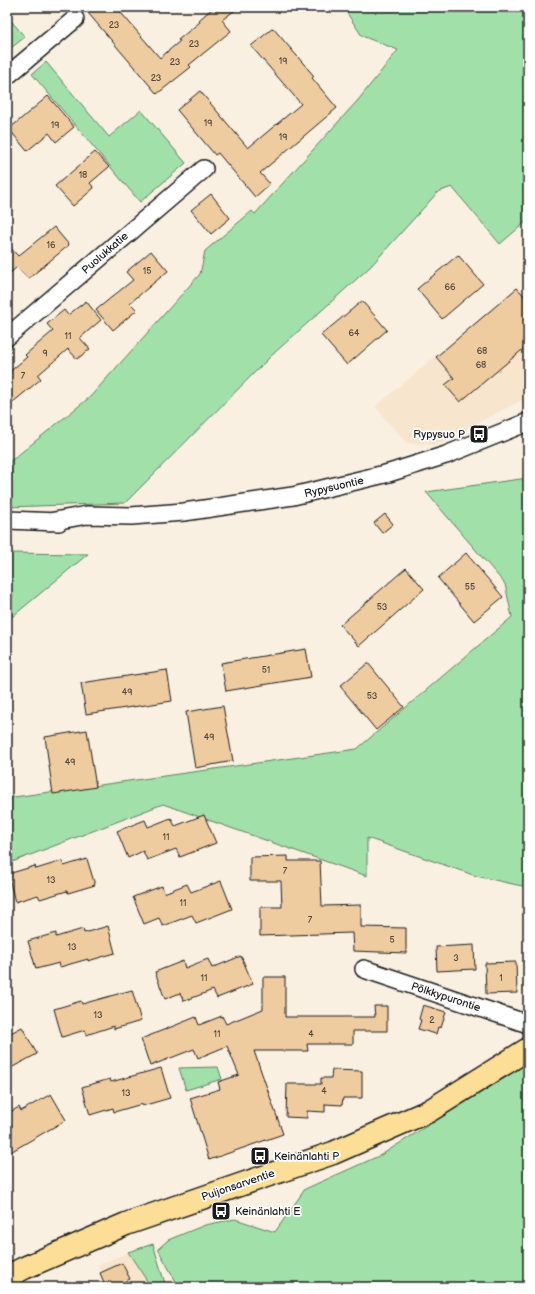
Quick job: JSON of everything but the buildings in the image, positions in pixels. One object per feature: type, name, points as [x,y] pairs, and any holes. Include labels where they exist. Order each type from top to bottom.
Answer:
[{"type":"main road","name":"Puijonsarventie","points":[[7,1277],[24,1268],[126,1224],[340,1150],[429,1111],[528,1049]]},
{"type":"street","points":[[7,76],[75,19]]},
{"type":"street","name":"Puolukkatie","points":[[7,337],[204,169]]},
{"type":"street","name":"Rypysuontie","points":[[7,520],[49,522],[87,515],[130,516],[184,512],[293,496],[353,483],[389,473],[441,456],[528,422]]},
{"type":"street","name":"Pölkkypurontie","points":[[364,969],[528,1024]]},
{"type":"shaded area","points":[[518,286],[528,298],[528,397],[435,445],[406,443],[375,407]]},
{"type":"shaded area","points":[[128,1252],[151,1287],[108,1287],[98,1265]]},
{"type":"green space","points":[[343,7],[528,7],[528,220],[500,244],[452,187],[438,192],[370,267],[272,355],[125,503],[7,507],[7,464],[90,397],[200,274],[205,251],[252,211],[255,214],[359,99],[398,50],[362,36]]},
{"type":"green space","points":[[7,16],[25,37],[11,48],[7,44]]},
{"type":"green space","points":[[46,62],[109,137],[141,110],[186,163],[140,202],[32,74]]},
{"type":"green space","points":[[528,478],[528,882],[522,886],[476,876],[367,838],[367,876],[163,804],[7,864],[7,798],[357,749],[512,617],[505,584],[426,492]]},
{"type":"green space","points":[[7,553],[88,554],[7,621]]},
{"type":"green space","points":[[528,1062],[528,1287],[179,1287],[158,1249],[168,1240],[205,1225],[235,1219],[275,1232],[305,1189],[381,1155]]},
{"type":"green space","points":[[218,1067],[222,1079],[186,1090],[179,1068]]},
{"type":"green space","points":[[153,1244],[166,1287],[151,1287],[128,1252]]},
{"type":"place","name":"Rypysuo P","points":[[479,434]]},
{"type":"place","name":"Keinänlahti P","points":[[260,1156]]},
{"type":"place","name":"Keinänlahti E","points":[[221,1211]]}]
